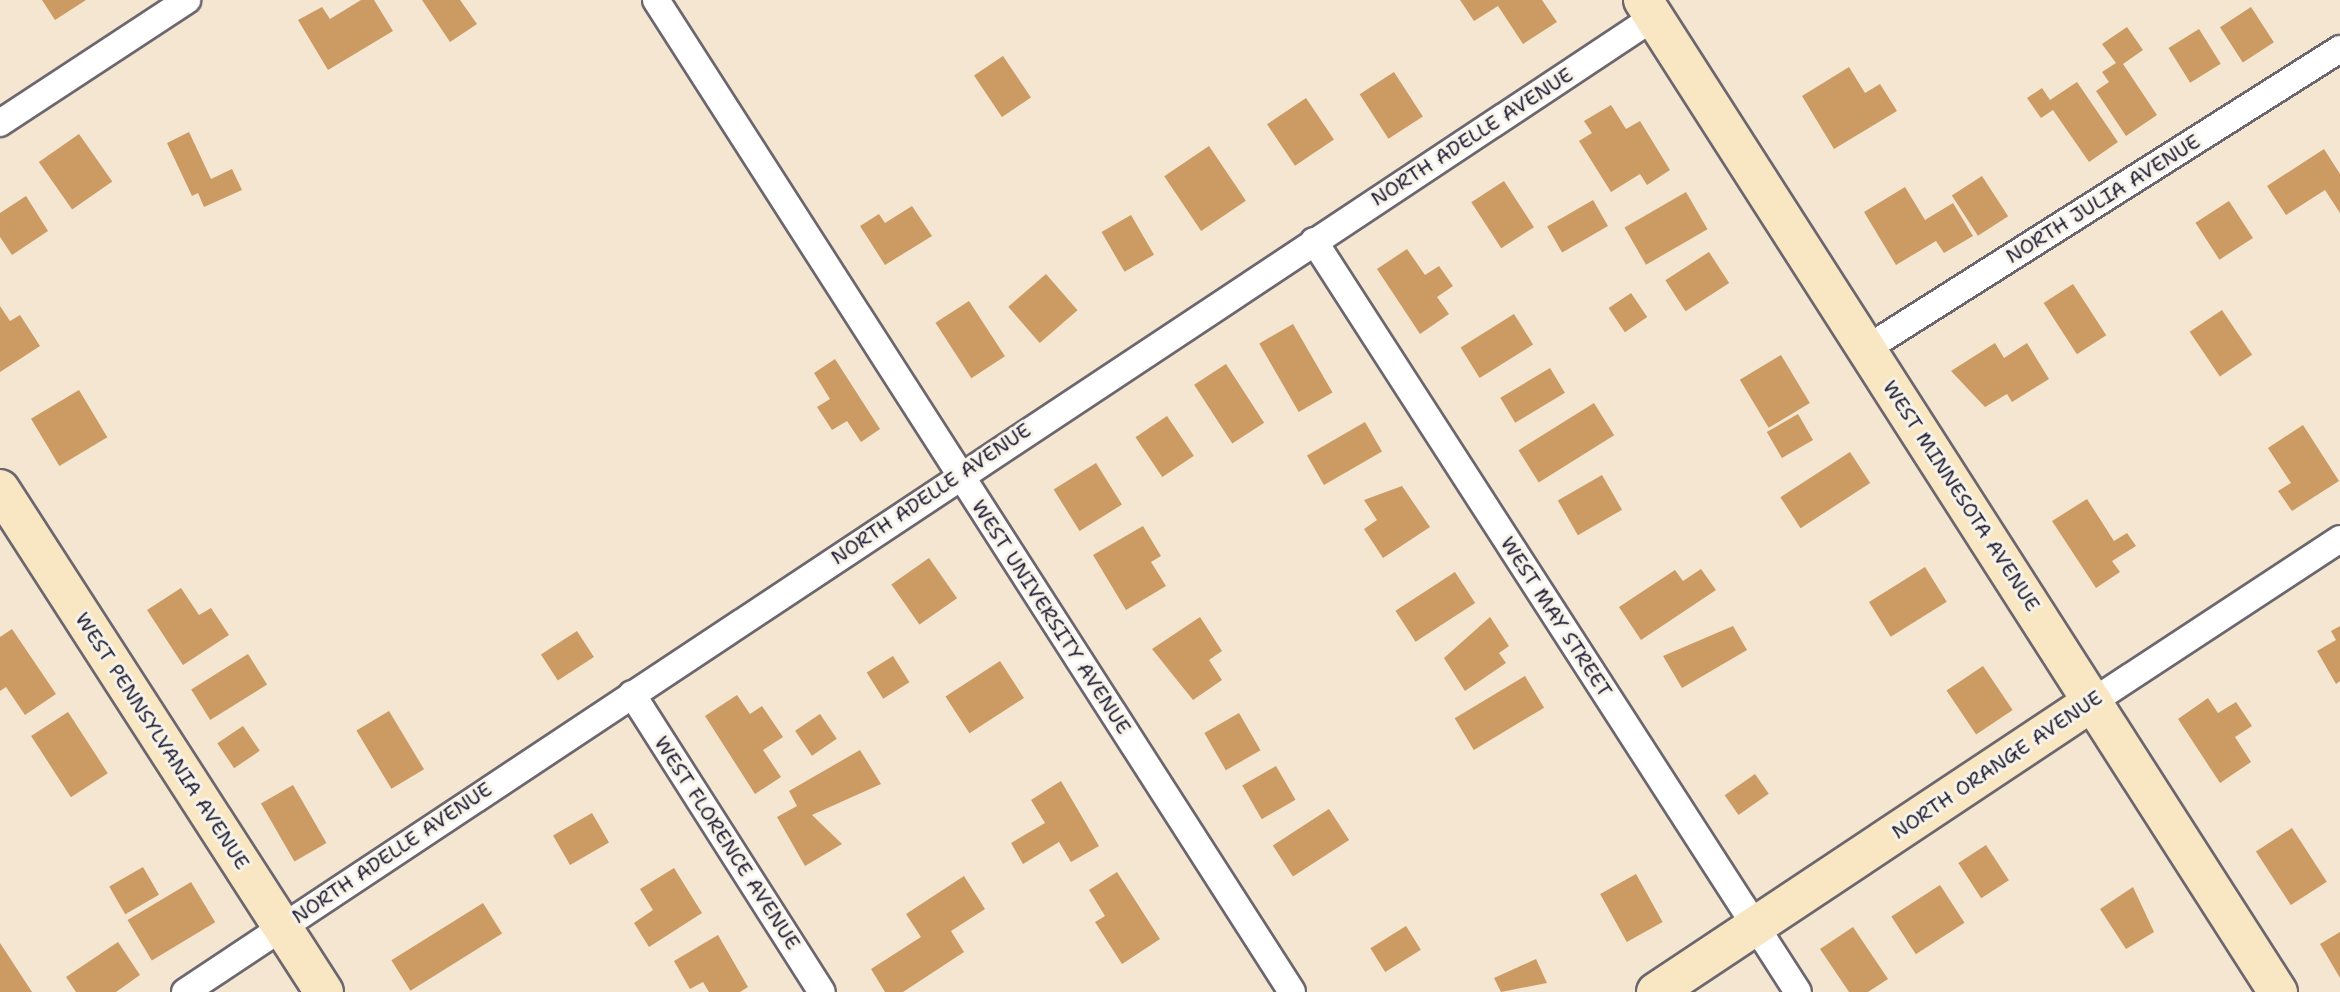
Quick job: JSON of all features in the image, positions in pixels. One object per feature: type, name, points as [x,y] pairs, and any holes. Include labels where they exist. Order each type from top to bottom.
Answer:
[{"type":"street","points":[[0,123],[187,0]]},
{"type":"street","name":"WEST UNIVERSITY AVENUE","points":[[656,0],[1292,992]]},
{"type":"street","name":"NORTH ADELLE AVENUE","points":[[185,992],[1314,241],[1659,6]]},
{"type":"street","name":"WEST MINNESOTA AVENUE","points":[[1659,6],[1866,349],[2278,992]]},
{"type":"street","name":"NORTH JULIA AVENUE","points":[[1866,349],[2340,49]]},
{"type":"street","name":"WEST MAY STREET","points":[[1314,241],[1798,992]]},
{"type":"street","name":"WEST PENNSYLVANIA AVENUE","points":[[0,489],[324,992]]},
{"type":"street","name":"NORTH ORANGE AVENUE","points":[[1656,992],[2340,539]]},
{"type":"street","name":"WEST FLORENCE AVENUE","points":[[632,694],[822,992]]},
{"type":"building","points":[[42,0],[86,0],[55,20]]},
{"type":"building","points":[[361,0],[374,0],[393,31],[328,70],[298,20],[322,7],[330,19]]},
{"type":"building","points":[[422,0],[460,0],[477,24],[450,42]]},
{"type":"building","points":[[1460,0],[1542,0],[1557,22],[1523,44],[1498,6],[1474,21]]},
{"type":"building","points":[[2251,7],[2274,42],[2243,62],[2220,27]]},
{"type":"building","points":[[2127,27],[2143,50],[2123,64],[2157,115],[2126,136],[2096,91],[2109,82],[2102,72],[2116,63],[2102,44]]},
{"type":"building","points":[[2199,29],[2221,64],[2190,83],[2168,48]]},
{"type":"building","points":[[1003,56],[1031,97],[1002,117],[974,76]]},
{"type":"building","points":[[1849,67],[1865,93],[1880,84],[1897,111],[1834,149],[1802,96]]},
{"type":"building","points":[[1394,72],[1423,116],[1388,139],[1360,94]]},
{"type":"building","points":[[2077,82],[2118,142],[2089,162],[2053,110],[2041,118],[2027,98],[2042,88],[2050,100]]},
{"type":"building","points":[[1306,98],[1334,139],[1295,166],[1267,124]]},
{"type":"building","points":[[1611,105],[1626,129],[1640,121],[1670,170],[1647,185],[1640,174],[1611,192],[1579,141],[1592,133],[1584,121]]},
{"type":"building","points":[[189,132],[211,179],[232,169],[242,190],[204,207],[198,193],[192,196],[167,143]]},
{"type":"building","points":[[79,134],[112,182],[72,210],[39,162]]},
{"type":"building","points":[[1209,146],[1246,201],[1201,231],[1164,176]]},
{"type":"building","points":[[2324,149],[2340,174],[2340,213],[2325,190],[2286,215],[2267,186]]},
{"type":"building","points":[[1982,176],[2008,216],[1978,236],[1952,196]]},
{"type":"building","points":[[1504,181],[1534,227],[1501,248],[1471,202]]},
{"type":"building","points":[[1905,187],[1925,220],[1953,203],[1973,236],[1944,253],[1936,241],[1896,265],[1864,212]]},
{"type":"building","points":[[1686,192],[1708,229],[1646,265],[1625,228]]},
{"type":"building","points":[[26,196],[48,231],[12,255],[0,237],[0,213]]},
{"type":"building","points":[[1593,200],[1608,226],[1562,252],[1547,226]]},
{"type":"building","points":[[2229,201],[2253,238],[2219,260],[2195,223]]},
{"type":"building","points":[[912,206],[932,236],[885,265],[860,226],[879,214],[885,223]]},
{"type":"building","points":[[1131,215],[1154,255],[1125,272],[1102,232]]},
{"type":"building","points":[[1407,249],[1425,275],[1439,266],[1453,286],[1437,297],[1449,314],[1420,334],[1377,269]]},
{"type":"building","points":[[1709,252],[1729,283],[1686,311],[1665,280]]},
{"type":"building","points":[[1046,274],[1077,310],[1040,343],[1008,307]]},
{"type":"building","points":[[2073,284],[2106,335],[2077,354],[2044,303]]},
{"type":"building","points":[[1631,293],[1647,317],[1625,332],[1609,308]]},
{"type":"building","points":[[969,301],[1005,356],[971,378],[935,323]]},
{"type":"building","points":[[0,306],[10,321],[20,315],[40,346],[0,372]]},
{"type":"building","points":[[2222,310],[2252,355],[2220,377],[2190,332]]},
{"type":"building","points":[[1514,314],[1533,345],[1480,378],[1461,347]]},
{"type":"building","points":[[1293,324],[1332,392],[1299,412],[1259,344]]},
{"type":"building","points":[[1995,343],[2004,358],[2027,343],[2049,379],[2012,402],[2007,394],[1985,407],[1951,371]]},
{"type":"building","points":[[1781,355],[1810,403],[1769,428],[1740,380]]},
{"type":"building","points":[[835,359],[880,429],[861,442],[847,421],[832,430],[817,407],[830,399],[814,373]]},
{"type":"building","points":[[1226,364],[1264,423],[1232,443],[1194,385]]},
{"type":"building","points":[[1550,368],[1565,393],[1515,423],[1500,398]]},
{"type":"building","points":[[79,390],[107,437],[59,466],[31,419]]},
{"type":"building","points":[[1594,403],[1614,435],[1539,482],[1519,450]]},
{"type":"building","points":[[1798,414],[1813,440],[1782,458],[1767,432]]},
{"type":"building","points":[[1167,416],[1194,456],[1162,477],[1135,437]]},
{"type":"building","points":[[1365,422],[1382,451],[1324,485],[1307,456]]},
{"type":"building","points":[[2303,425],[2339,481],[2292,511],[2278,491],[2291,483],[2268,448]]},
{"type":"building","points":[[1850,452],[1870,483],[1801,528],[1780,497]]},
{"type":"building","points":[[1096,463],[1122,505],[1080,531],[1054,489]]},
{"type":"building","points":[[1602,475],[1622,510],[1578,535],[1558,500]]},
{"type":"building","points":[[1402,486],[1430,527],[1383,558],[1364,529],[1377,520],[1364,500]]},
{"type":"building","points":[[2087,499],[2114,541],[2127,533],[2136,546],[2112,561],[2120,572],[2096,588],[2052,521]]},
{"type":"building","points":[[1143,526],[1161,556],[1151,562],[1166,586],[1126,610],[1093,555]]},
{"type":"building","points":[[929,558],[957,598],[919,625],[891,584]]},
{"type":"building","points":[[1925,567],[1947,602],[1891,637],[1869,602]]},
{"type":"building","points":[[1701,569],[1716,590],[1641,640],[1619,607],[1675,570],[1683,581]]},
{"type":"building","points":[[1455,572],[1475,603],[1416,642],[1395,611]]},
{"type":"building","points":[[181,588],[199,615],[211,608],[229,635],[183,665],[147,610]]},
{"type":"building","points":[[1200,617],[1222,651],[1209,660],[1222,680],[1193,700],[1152,649]]},
{"type":"building","points":[[1490,617],[1509,646],[1499,653],[1506,663],[1465,691],[1444,658]]},
{"type":"building","points":[[1733,626],[1747,650],[1682,688],[1663,656]]},
{"type":"building","points":[[2340,626],[2340,681],[2336,684],[2317,651],[2336,640],[2331,631]]},
{"type":"building","points":[[12,629],[56,694],[25,715],[6,687],[0,691],[0,637]]},
{"type":"building","points":[[577,631],[594,657],[558,680],[541,654]]},
{"type":"building","points":[[248,654],[267,685],[210,720],[191,690]]},
{"type":"building","points":[[893,656],[909,682],[883,699],[867,672]]},
{"type":"building","points":[[1000,661],[1024,698],[969,733],[945,696]]},
{"type":"building","points":[[1983,666],[2013,710],[1976,735],[1947,691]]},
{"type":"building","points":[[1525,676],[1544,708],[1474,750],[1455,718]]},
{"type":"building","points":[[737,695],[750,714],[762,706],[783,737],[763,750],[781,777],[755,794],[705,716]]},
{"type":"building","points":[[2208,698],[2218,713],[2236,702],[2252,726],[2235,737],[2251,762],[2220,783],[2178,719]]},
{"type":"building","points":[[389,711],[424,769],[391,789],[356,731]]},
{"type":"building","points":[[68,712],[108,773],[71,797],[31,736]]},
{"type":"building","points":[[1239,713],[1260,750],[1226,770],[1204,733]]},
{"type":"building","points":[[820,714],[837,739],[812,756],[795,731]]},
{"type":"building","points":[[243,726],[260,751],[234,768],[217,743]]},
{"type":"building","points":[[860,750],[881,784],[812,815],[842,844],[805,866],[777,817],[797,806],[789,791]]},
{"type":"building","points":[[1276,766],[1296,800],[1262,819],[1242,786]]},
{"type":"building","points":[[1755,774],[1769,794],[1738,815],[1725,795]]},
{"type":"building","points":[[1061,781],[1099,846],[1071,862],[1059,842],[1023,864],[1011,843],[1045,823],[1031,800]]},
{"type":"building","points":[[293,785],[326,843],[294,862],[261,804]]},
{"type":"building","points":[[1329,809],[1349,840],[1293,877],[1273,845]]},
{"type":"building","points":[[592,813],[609,842],[570,865],[553,836]]},
{"type":"building","points":[[2292,828],[2327,882],[2291,905],[2256,851]]},
{"type":"building","points":[[1986,845],[2009,880],[1981,898],[1958,863]]},
{"type":"building","points":[[143,867],[159,895],[125,914],[109,886]]},
{"type":"building","points":[[674,868],[702,913],[649,947],[634,923],[653,910],[640,889]]},
{"type":"building","points":[[1117,872],[1160,939],[1122,964],[1095,922],[1105,916],[1089,890]]},
{"type":"building","points":[[1636,874],[1663,922],[1627,942],[1600,894]]},
{"type":"building","points":[[964,876],[985,909],[951,931],[964,952],[903,992],[885,992],[871,969],[921,937],[906,914]]},
{"type":"building","points":[[191,882],[215,922],[152,960],[128,920]]},
{"type":"building","points":[[1940,885],[1965,923],[1916,954],[1891,917]]},
{"type":"building","points":[[2133,887],[2154,932],[2126,949],[2100,909]]},
{"type":"building","points":[[483,903],[502,934],[410,991],[391,960]]},
{"type":"building","points":[[1406,926],[1421,950],[1385,972],[1370,948]]},
{"type":"building","points":[[1853,927],[1888,979],[1868,992],[1849,992],[1820,949]]},
{"type":"building","points":[[2340,932],[2340,978],[2320,944]]},
{"type":"building","points":[[718,935],[748,987],[740,992],[709,992],[703,982],[690,989],[674,961]]},
{"type":"building","points":[[118,942],[140,975],[116,992],[76,992],[66,977]]},
{"type":"building","points":[[0,943],[32,992],[0,992]]},
{"type":"building","points":[[1536,959],[1547,983],[1501,992],[1494,978]]}]
